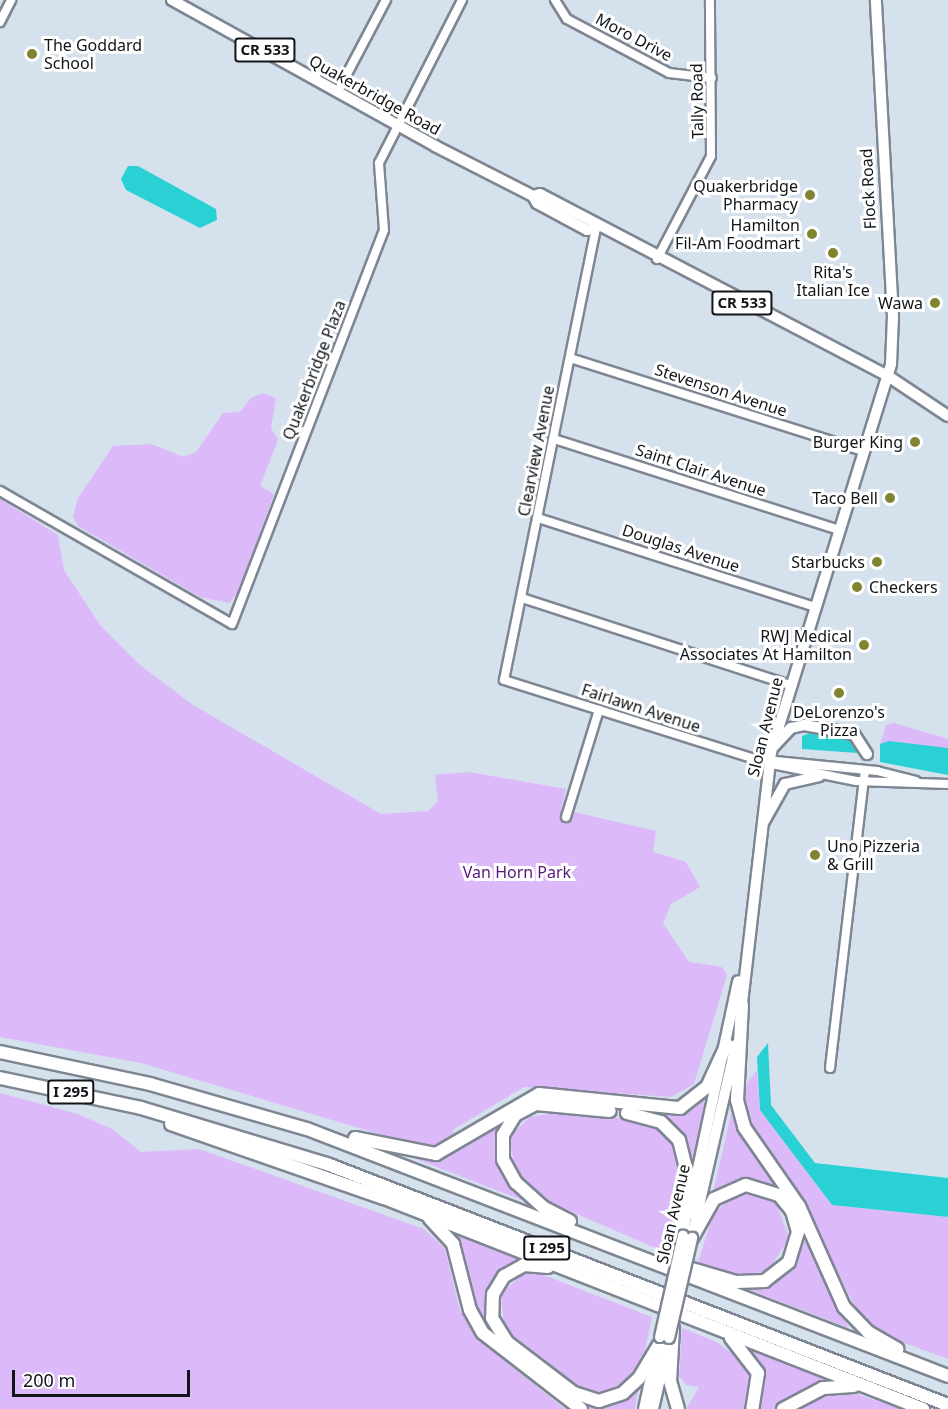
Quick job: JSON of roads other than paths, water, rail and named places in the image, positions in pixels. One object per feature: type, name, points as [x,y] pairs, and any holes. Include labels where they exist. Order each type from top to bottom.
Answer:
[{"type":"highway","points":[[742,1005],[737,1101],[744,1128],[799,1206],[847,1312],[912,1362]]},
{"type":"highway","points":[[307,1129],[429,1155],[536,1095],[675,1109],[705,1090],[727,1044]]},
{"type":"highway","name":"I 295","points":[[0,1052],[160,1086],[307,1129],[948,1376]]},
{"type":"highway","name":"I 295","points":[[0,1078],[141,1108],[358,1175],[948,1405]]},
{"type":"highway","points":[[587,1236],[533,1201],[507,1169],[503,1136],[528,1106],[550,1103],[638,1114],[668,1126],[686,1165],[688,1237]]},
{"type":"highway","points":[[141,1108],[171,1124],[425,1214],[923,1409]]},
{"type":"highway","points":[[665,1266],[760,1282],[789,1262],[798,1232],[792,1210],[779,1195],[746,1185],[714,1198],[688,1237]]},
{"type":"highway","points":[[425,1214],[453,1244],[480,1329],[581,1409]]},
{"type":"highway","points":[[590,1279],[540,1265],[516,1268],[493,1294],[495,1328],[574,1393],[595,1400],[611,1399],[633,1386],[665,1340],[674,1317]]},
{"type":"highway","points":[[726,1333],[756,1369],[759,1391],[752,1409]]},
{"type":"highway","points":[[665,1340],[670,1381],[678,1409]]},
{"type":"highway","points":[[783,1409],[837,1385],[899,1400]]},
{"type":"main road","name":"Quakerbridge Road","points":[[172,0],[398,125],[533,195],[540,194],[596,228],[888,376],[948,416]]},
{"type":"main road","name":"Flock Road","points":[[876,0],[893,317],[888,376]]},
{"type":"main road","name":"Sloan Avenue","points":[[674,1317],[744,955],[759,830],[772,748],[888,376]]},
{"type":"main road","points":[[772,748],[791,728],[804,725],[854,734],[867,754]]},
{"type":"main road","points":[[759,830],[785,784],[819,776]]},
{"type":"main road","name":"Sloan Avenue","points":[[653,1409],[665,1340],[742,1005],[744,955]]},
{"type":"main road","name":"Sloan Avenue","points":[[644,1409],[665,1340]]},
{"type":"street","points":[[0,22],[11,0]]},
{"type":"street","points":[[338,91],[386,0]]},
{"type":"street","name":"Quakerbridge Plaza","points":[[0,491],[232,624],[384,230],[377,171],[462,0]]},
{"type":"street","name":"Moro Drive","points":[[555,0],[567,19],[669,73],[712,78]]},
{"type":"street","name":"Tally Road","points":[[657,259],[708,167],[713,143],[710,0]]},
{"type":"street","name":"Clearview Avenue","points":[[504,680],[596,228]]},
{"type":"street","name":"Stevenson Avenue","points":[[570,358],[864,451]]},
{"type":"street","name":"Saint Clair Avenue","points":[[554,439],[839,530]]},
{"type":"street","name":"Douglas Avenue","points":[[538,518],[815,607]]},
{"type":"street","points":[[522,598],[790,685]]},
{"type":"street","name":"Fairlawn Avenue","points":[[504,680],[599,711],[819,776],[863,782],[948,784]]},
{"type":"street","points":[[566,817],[599,711]]},
{"type":"street","name":"Fairlawn Avenue","points":[[769,762],[865,770],[916,782]]},
{"type":"street","points":[[830,1068],[865,770]]},
{"type":"water","points":[[128,166],[138,166],[216,209],[217,220],[200,228],[126,190],[121,179]]},
{"type":"water","points":[[810,733],[847,739],[855,743],[857,753],[802,749],[802,736]]},
{"type":"water","points":[[889,741],[948,748],[948,775],[880,762],[880,744]]},
{"type":"water","points":[[768,1043],[771,1105],[815,1163],[948,1178],[948,1217],[832,1205],[760,1110],[757,1057]]},
{"type":"place","name":"The Goddard School","points":[[32,54]]},
{"type":"place","name":"Quakerbridge Pharmacy","points":[[810,195]]},
{"type":"place","name":"Hamilton Fil-Am Foodmart","points":[[812,234]]},
{"type":"place","name":"Rita's Italian Ice","points":[[833,253]]},
{"type":"place","name":"Wawa","points":[[935,303]]},
{"type":"place","name":"Burger King","points":[[915,442]]},
{"type":"place","name":"Taco Bell","points":[[890,498]]},
{"type":"place","name":"Starbucks","points":[[877,562]]},
{"type":"place","name":"Checkers","points":[[857,587]]},
{"type":"place","name":"RWJ Medical Associates At Hamilton","points":[[864,645]]},
{"type":"place","name":"DeLorenzo's Pizza","points":[[839,693]]},
{"type":"place","name":"Uno Pizzeria & Grill","points":[[815,855]]},
{"type":"park label","name":"Van Horn Park","points":[[517,872]]}]
